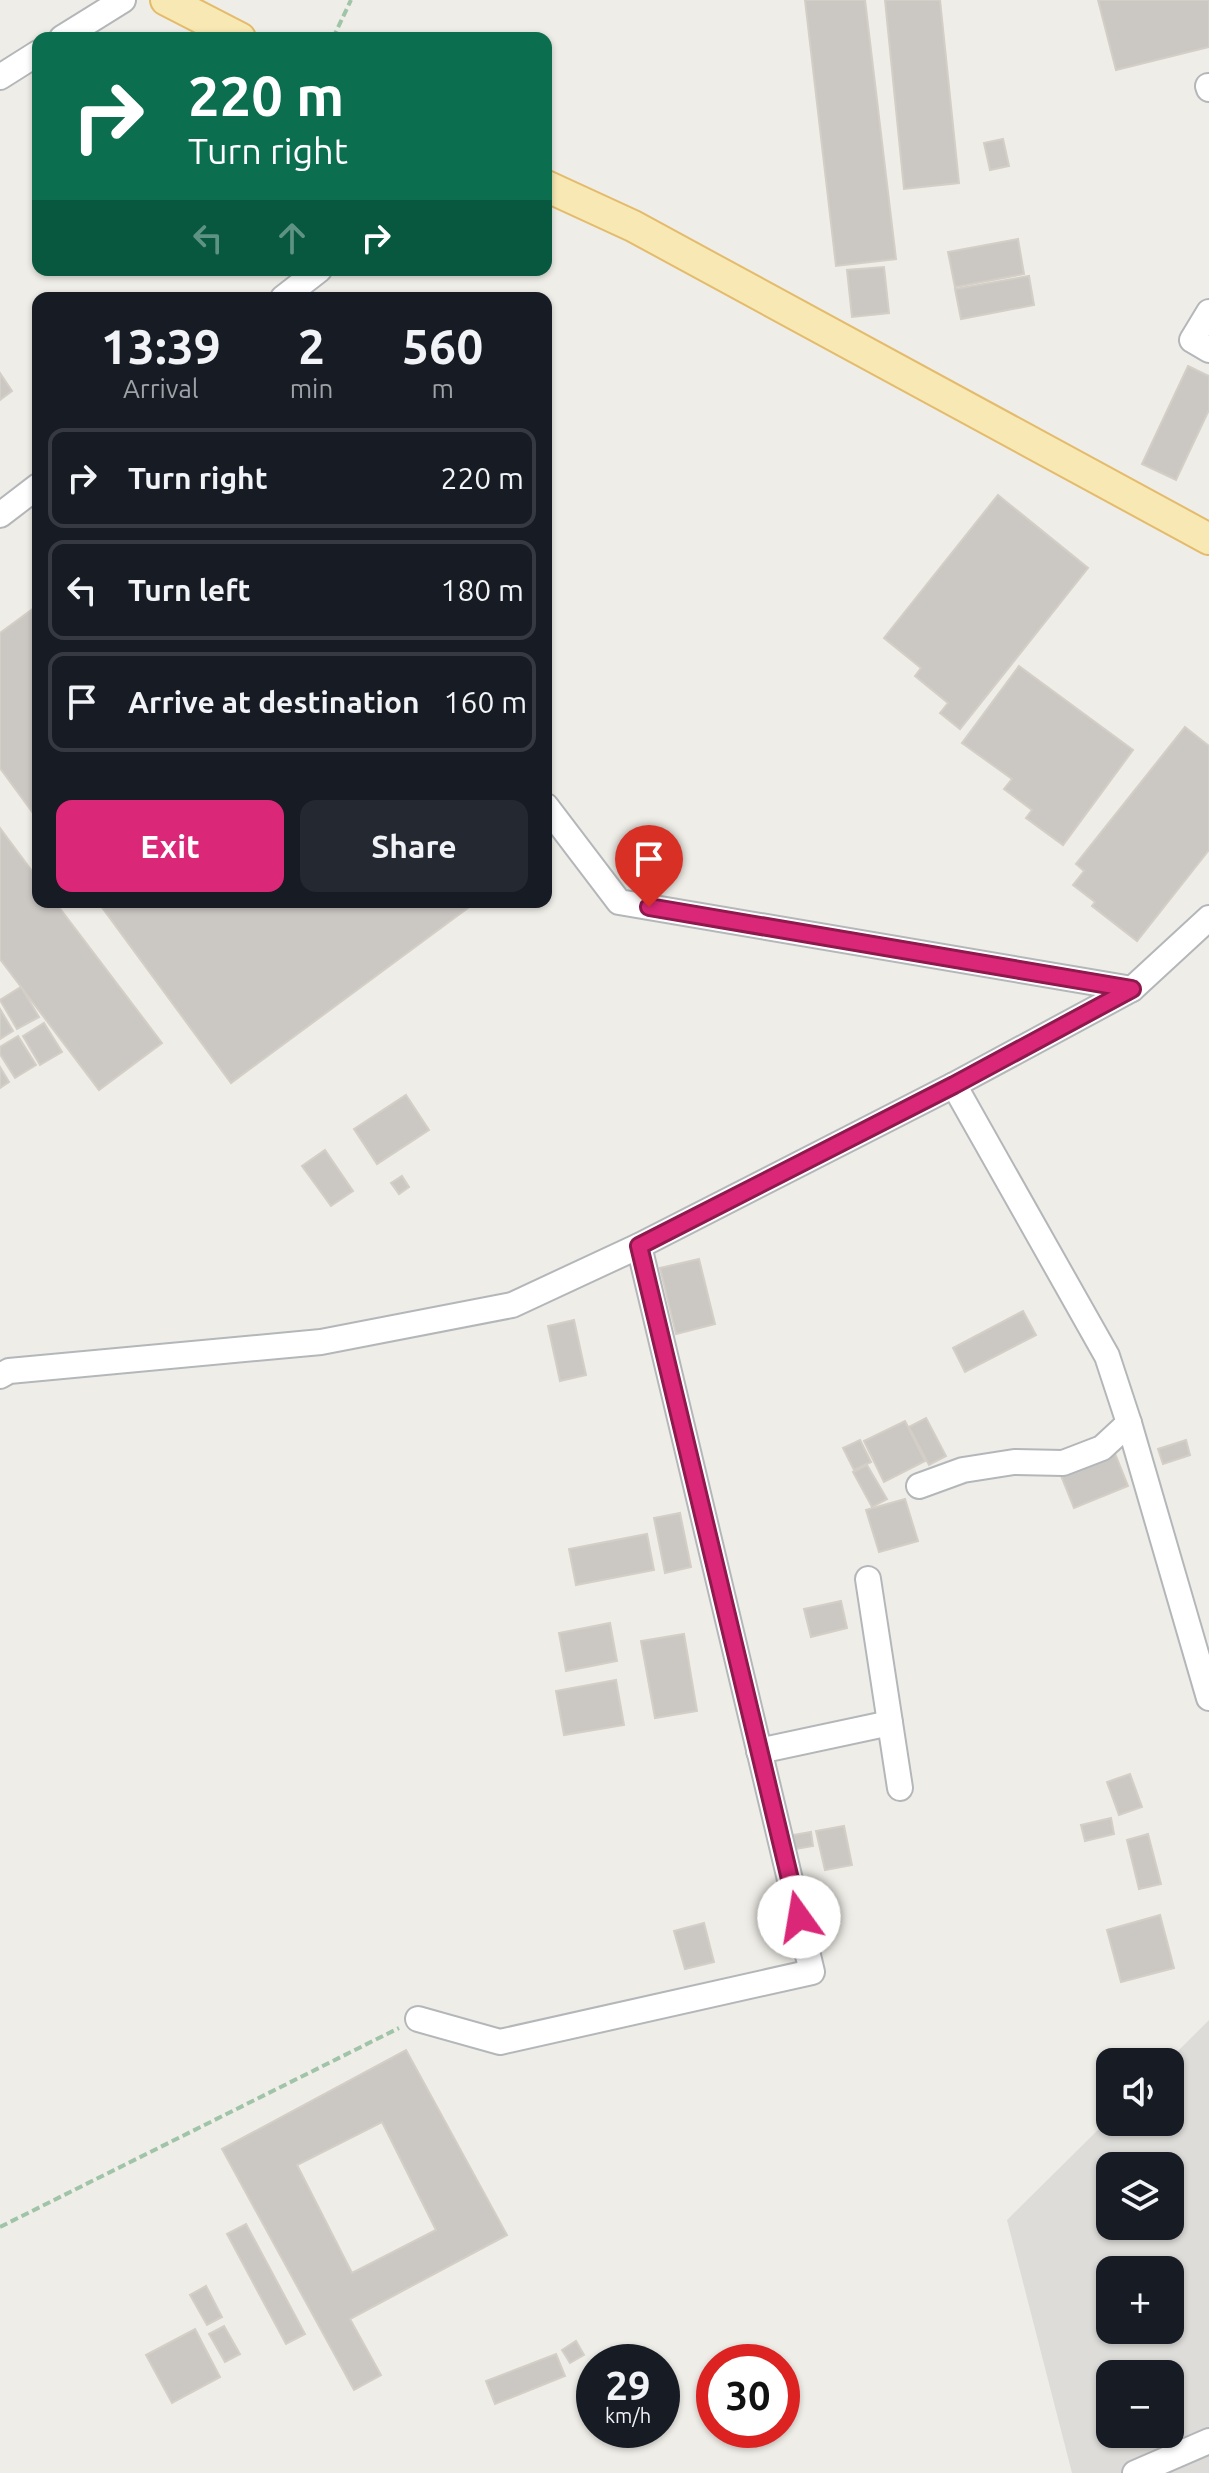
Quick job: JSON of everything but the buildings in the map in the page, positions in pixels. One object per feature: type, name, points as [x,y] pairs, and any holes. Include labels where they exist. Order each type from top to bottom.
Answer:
[{"type":"main road","points":[[166,0],[228,32]]},
{"type":"main road","points":[[552,189],[633,226],[1209,539]]},
{"type":"street","points":[[72,32],[123,0]]},
{"type":"street","points":[[0,77],[32,57]]},
{"type":"street","points":[[291,292],[311,276]]},
{"type":"street","points":[[1200,345],[1209,312]]},
{"type":"street","points":[[0,515],[32,491]]},
{"type":"street","points":[[552,814],[619,902],[1132,989]]},
{"type":"street","points":[[3,1372],[321,1342],[512,1305],[639,1246],[954,1085],[1132,989],[1209,918]]},
{"type":"street","points":[[954,1085],[1107,1356],[1209,1698]]},
{"type":"street","points":[[418,2019],[500,2042],[812,1972],[639,1246]]},
{"type":"street","points":[[919,1486],[963,1470],[1014,1462],[1063,1463],[1102,1448],[1129,1423]]},
{"type":"street","points":[[868,1579],[900,1788]]},
{"type":"street","points":[[759,1751],[890,1723]]},
{"type":"street","points":[[1135,2473],[1209,2441]]},
{"type":"path","points":[[336,32],[351,0]]},
{"type":"path","points":[[0,2227],[418,2019]]},
{"type":"shaded area","points":[[1209,2020],[1209,2473],[1072,2473],[1007,2220],[1096,2132],[1096,2136],[1184,2136],[1184,2048],[1181,2048]]},
{"type":"route","points":[[649,907],[1132,989],[954,1085],[639,1246],[799,1917]]}]
